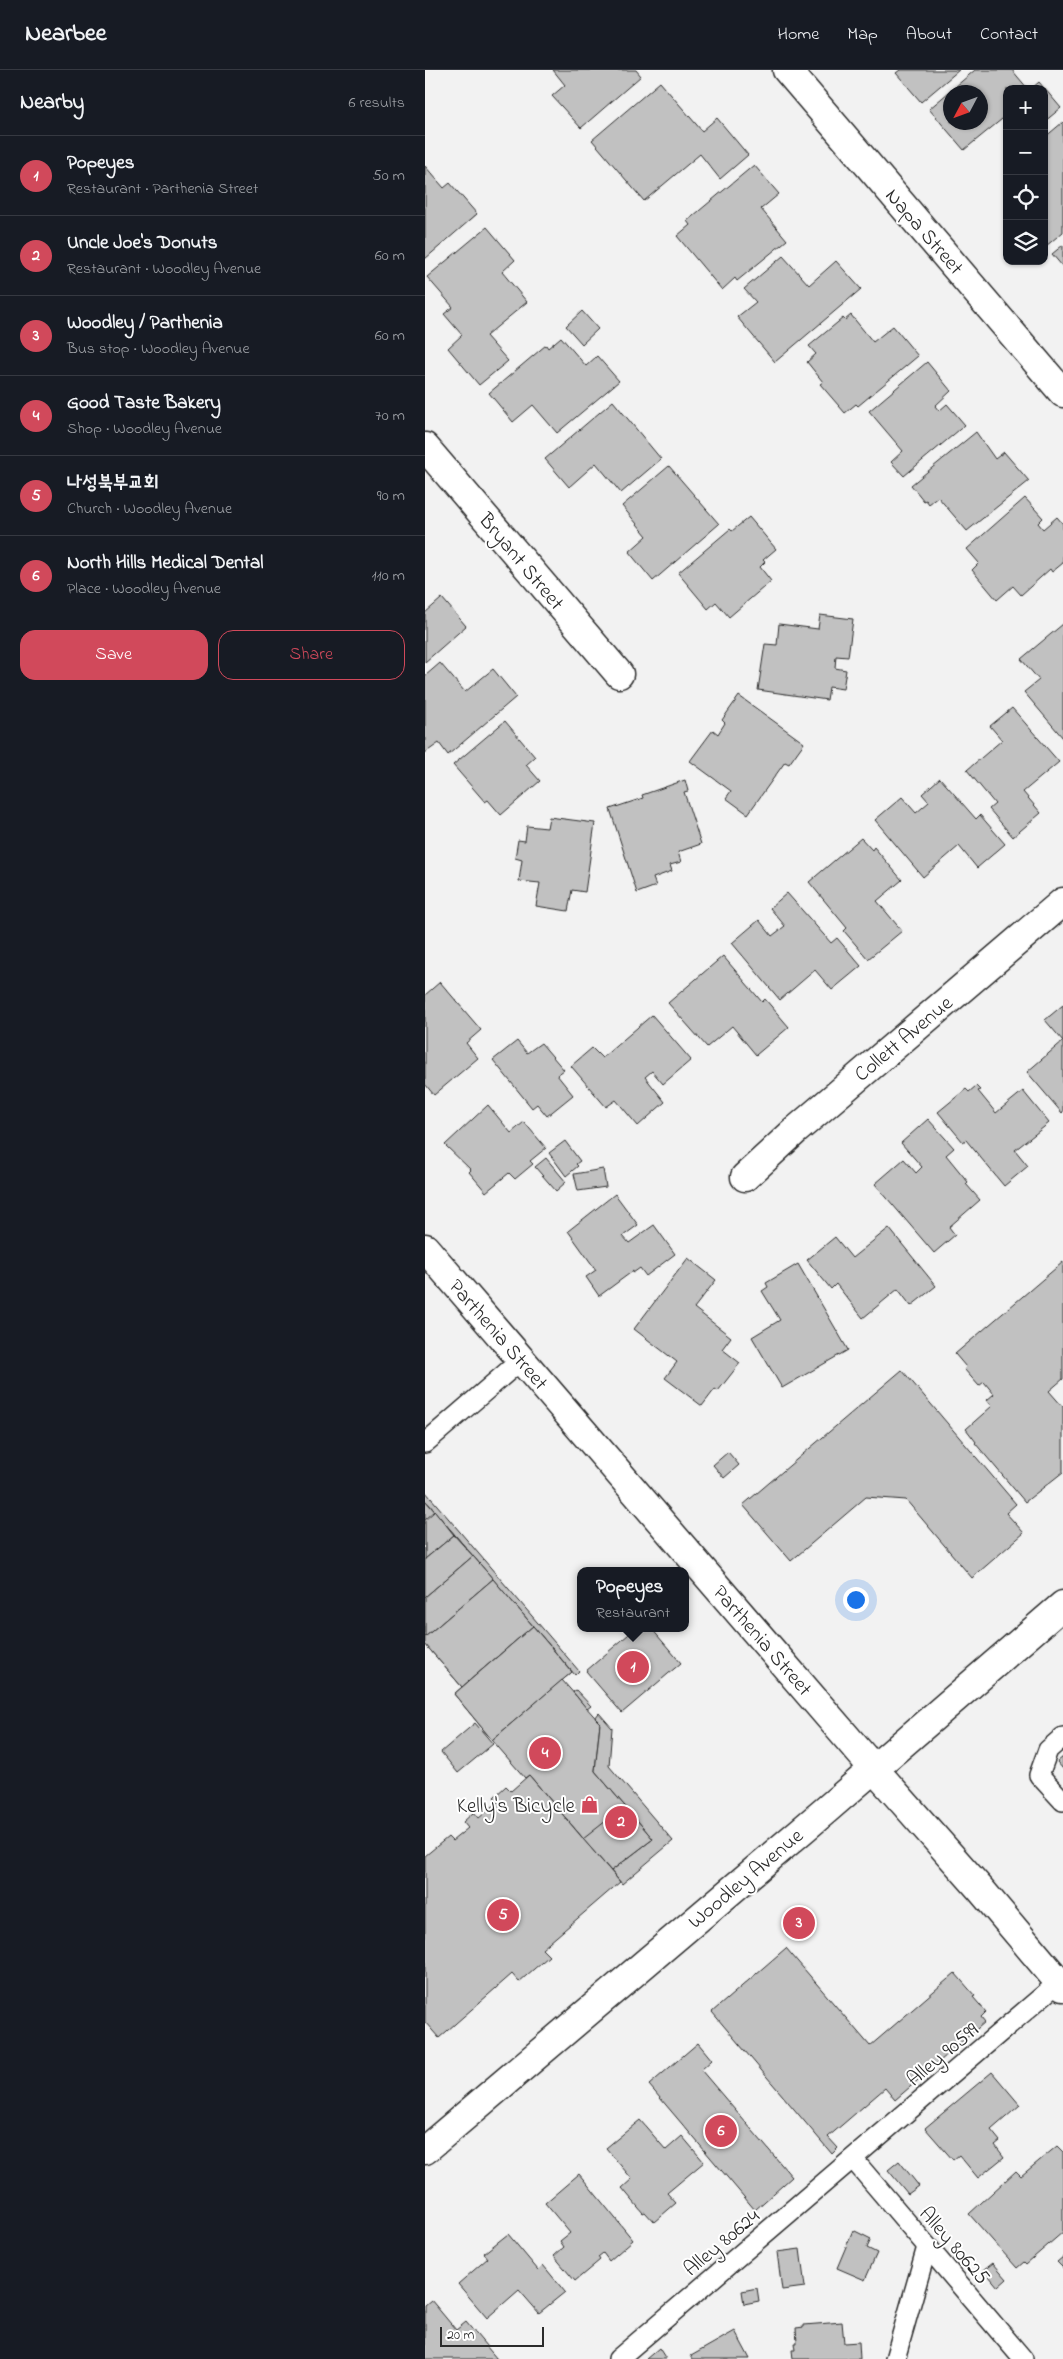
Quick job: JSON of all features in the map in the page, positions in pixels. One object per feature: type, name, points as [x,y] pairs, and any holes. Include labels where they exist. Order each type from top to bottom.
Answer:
[{"type":"main road","name":"Napa Street","points":[[787,70],[1063,393]]},
{"type":"main road","name":"Bryant Street","points":[[425,447],[619,674]]},
{"type":"main road","name":"Collett Avenue","points":[[745,1177],[803,1124],[1063,902]]},
{"type":"main road","name":"Parthenia Street","points":[[425,1248],[874,1769],[982,1891],[1061,1985]]},
{"type":"main road","name":"Woodley Avenue","points":[[425,2150],[874,1769],[1063,1605]]},
{"type":"lane","points":[[425,1443],[521,1360]]},
{"type":"lane","points":[[1063,1737],[1048,1750],[1039,1775],[1063,1801]]},
{"type":"lane","name":"Alley 90599","points":[[853,2159],[1061,1985]]},
{"type":"lane","name":"Alley 80625","points":[[853,2159],[1023,2359]]},
{"type":"lane","name":"Alley 80624","points":[[619,2359],[853,2159]]},
{"type":"lane","points":[[895,2359],[927,2247]]},
{"type":"building","points":[[553,70],[636,70],[641,76],[581,128],[552,96],[565,85]]},
{"type":"building","points":[[900,70],[959,70],[921,102],[896,73]]},
{"type":"building","points":[[975,70],[1012,70],[1025,85],[1003,85],[1003,118],[964,150],[947,130],[988,130],[988,85],[957,85]]},
{"type":"building","points":[[660,82],[702,131],[717,118],[748,155],[720,179],[700,154],[644,201],[592,140]]},
{"type":"building","points":[[1048,93],[1061,108],[1048,119]]},
{"type":"building","points":[[943,97],[943,125],[929,109]]},
{"type":"building","points":[[1063,122],[1063,232],[1048,244],[1048,175],[1048,135]]},
{"type":"building","points":[[754,165],[779,194],[761,209],[787,240],[737,281],[735,278],[722,290],[677,236],[690,225],[687,221]]},
{"type":"building","points":[[425,166],[444,188],[450,183],[477,214],[425,259]]},
{"type":"building","points":[[487,227],[515,260],[502,272],[527,302],[486,336],[508,361],[479,385],[448,348],[462,335],[444,314],[453,307],[427,277]]},
{"type":"building","points":[[1063,245],[1063,267],[1052,254]]},
{"type":"building","points":[[783,256],[809,285],[836,261],[861,289],[775,362],[737,317],[756,302],[744,289]]},
{"type":"building","points":[[582,311],[598,329],[582,344],[566,326]]},
{"type":"building","points":[[851,315],[873,342],[893,326],[918,356],[858,406],[856,404],[845,413],[820,384],[823,382],[807,362],[816,354],[809,346],[843,318],[845,320]]},
{"type":"building","points":[[561,337],[586,366],[597,356],[619,381],[557,433],[533,405],[513,422],[489,393],[546,345],[548,348]]},
{"type":"building","points":[[927,362],[951,391],[935,406],[939,411],[947,404],[965,425],[904,476],[891,462],[903,451],[869,411]]},
{"type":"building","points":[[613,401],[661,459],[621,493],[596,463],[569,487],[545,459]]},
{"type":"building","points":[[976,432],[995,459],[1004,452],[1029,481],[967,531],[938,497],[929,504],[926,500],[924,501],[911,485]]},
{"type":"building","points":[[669,466],[719,524],[653,581],[629,552],[647,536],[622,506]]},
{"type":"building","points":[[1025,498],[1043,518],[1038,523],[1043,529],[1057,517],[1063,524],[1063,563],[1052,572],[1050,569],[1021,595],[1013,586],[997,600],[972,570],[979,563],[967,549]]},
{"type":"building","points":[[749,517],[776,549],[763,560],[765,562],[760,567],[771,581],[729,617],[716,602],[708,609],[678,573],[730,529],[732,531]]},
{"type":"building","points":[[442,598],[466,626],[425,662],[425,613]]},
{"type":"building","points":[[820,615],[853,619],[848,657],[836,656],[835,668],[846,670],[843,689],[829,687],[827,700],[758,690],[765,644],[777,645],[779,624],[818,629]]},
{"type":"building","points":[[1063,624],[1063,738],[1024,692],[1039,680],[1021,659]]},
{"type":"building","points":[[440,663],[465,692],[493,669],[516,697],[448,755],[439,743],[425,753],[425,676]]},
{"type":"building","points":[[739,696],[804,743],[789,764],[785,762],[748,814],[726,798],[731,791],[690,761],[713,730],[718,734],[725,723],[722,720]]},
{"type":"building","points":[[1012,708],[1059,762],[1023,792],[1041,813],[1013,837],[989,809],[995,804],[967,770],[1002,740],[990,726]]},
{"type":"building","points":[[505,721],[535,757],[526,765],[540,781],[501,815],[488,800],[485,802],[453,765]]},
{"type":"building","points":[[940,778],[976,819],[980,815],[1005,844],[977,868],[959,846],[923,877],[875,820],[902,797],[916,813],[929,802],[922,794]]},
{"type":"building","points":[[685,780],[688,791],[684,792],[701,844],[678,852],[681,862],[670,865],[672,871],[653,878],[656,886],[637,893],[610,809],[643,798],[642,795]]},
{"type":"building","points":[[549,817],[595,823],[585,892],[572,890],[568,911],[536,906],[540,883],[519,881],[522,860],[515,858],[518,840],[525,841],[527,826],[547,828]]},
{"type":"building","points":[[861,838],[872,850],[874,847],[902,880],[877,901],[902,931],[868,959],[844,931],[847,928],[809,882]]},
{"type":"building","points":[[787,893],[831,943],[837,938],[861,966],[832,990],[815,970],[780,1000],[732,943],[759,920],[772,936],[785,926],[770,908]]},
{"type":"building","points":[[723,956],[762,1002],[765,999],[789,1027],[756,1055],[732,1026],[707,1047],[668,1003]]},
{"type":"building","points":[[440,982],[481,1030],[466,1043],[478,1058],[434,1095],[425,1084],[425,995]]},
{"type":"building","points":[[1063,1005],[1063,1041],[1045,1020]]},
{"type":"building","points":[[652,1015],[691,1060],[663,1084],[652,1071],[645,1077],[665,1102],[638,1126],[616,1100],[606,1107],[571,1066],[592,1048],[602,1058]]},
{"type":"building","points":[[517,1041],[527,1053],[541,1043],[564,1070],[557,1075],[573,1095],[547,1116],[537,1104],[532,1108],[493,1060]]},
{"type":"building","points":[[1063,1041],[1063,1112],[1062,1113],[1027,1072]]},
{"type":"building","points":[[976,1086],[996,1113],[1023,1091],[1049,1123],[1015,1150],[1028,1166],[1004,1186],[966,1140],[963,1142],[938,1112],[966,1089],[969,1092]]},
{"type":"building","points":[[488,1105],[511,1133],[524,1122],[546,1148],[530,1161],[533,1164],[515,1179],[509,1173],[486,1192],[469,1172],[471,1170],[445,1145]]},
{"type":"building","points":[[928,1119],[954,1148],[946,1155],[968,1182],[966,1184],[980,1200],[949,1227],[955,1235],[934,1253],[875,1184],[904,1159],[916,1173],[922,1167],[901,1143]]},
{"type":"building","points":[[565,1141],[580,1161],[576,1164],[578,1166],[566,1176],[549,1153]]},
{"type":"building","points":[[546,1158],[566,1182],[556,1191],[535,1167]]},
{"type":"building","points":[[603,1169],[606,1187],[578,1191],[574,1174]]},
{"type":"building","points":[[615,1194],[638,1225],[623,1236],[629,1243],[654,1225],[675,1254],[646,1276],[640,1268],[633,1273],[633,1271],[599,1296],[586,1277],[596,1270],[568,1231]]},
{"type":"building","points":[[889,1228],[936,1286],[911,1306],[898,1289],[863,1318],[836,1284],[831,1289],[807,1260],[835,1237],[852,1258]]},
{"type":"building","points":[[688,1258],[716,1280],[694,1308],[731,1337],[722,1349],[740,1363],[718,1391],[715,1389],[702,1406],[665,1378],[677,1362],[634,1329]]},
{"type":"building","points":[[1063,1262],[1063,1379],[1049,1391],[1063,1407],[1063,1472],[1025,1502],[975,1443],[966,1429],[992,1406],[987,1400],[994,1394],[984,1382],[979,1386],[964,1369],[966,1367],[955,1354]]},
{"type":"building","points":[[798,1264],[848,1350],[782,1388],[752,1337],[780,1320],[762,1291],[768,1287],[766,1283]]},
{"type":"building","points":[[902,1370],[1016,1504],[1006,1513],[1024,1533],[972,1578],[906,1500],[866,1497],[791,1561],[743,1505]]},
{"type":"building","points":[[728,1452],[739,1465],[724,1478],[713,1465]]},
{"type":"building","points":[[425,1491],[579,1671],[575,1675],[425,1500]]},
{"type":"building","points":[[425,1500],[435,1511],[425,1520]]},
{"type":"building","points":[[425,1500],[572,1672],[492,1740],[454,1694],[462,1687],[425,1644]]},
{"type":"building","points":[[435,1511],[454,1535],[425,1559],[425,1520]]},
{"type":"building","points":[[454,1535],[473,1556],[425,1597],[425,1559]]},
{"type":"building","points":[[473,1556],[493,1579],[425,1637],[425,1597]]},
{"type":"building","points":[[493,1579],[533,1626],[462,1687],[425,1644],[425,1637]]},
{"type":"building","points":[[533,1626],[572,1672],[492,1740],[454,1694]]},
{"type":"building","points":[[631,1632],[654,1632],[681,1663],[622,1713],[586,1671]]},
{"type":"building","points":[[562,1680],[600,1723],[595,1771],[653,1839],[611,1871],[529,1775],[525,1778],[492,1740]]},
{"type":"building","points":[[576,1690],[591,1706],[587,1709],[573,1692]]},
{"type":"building","points":[[599,1713],[612,1728],[609,1766],[673,1841],[622,1884],[611,1871],[653,1839],[595,1771],[600,1723],[595,1718]]},
{"type":"building","points":[[475,1723],[493,1744],[458,1773],[441,1752]]},
{"type":"building","points":[[1063,1757],[1063,1769],[1057,1762]]},
{"type":"building","points":[[529,1775],[620,1882],[542,1949],[549,1956],[519,1982],[512,1974],[439,2038],[425,2022],[425,1856],[448,1837],[452,1841],[468,1828],[463,1822],[474,1812],[479,1818],[498,1802],[494,1797],[506,1786],[511,1791]]},
{"type":"building","points":[[625,1806],[653,1839],[611,1871],[583,1839]]},
{"type":"building","points":[[786,1948],[870,2046],[955,1973],[986,2012],[981,2017],[985,2022],[895,2100],[885,2088],[828,2137],[838,2148],[832,2154],[712,2012]]},
{"type":"building","points":[[698,2043],[712,2060],[701,2070],[792,2177],[755,2210],[649,2085]]},
{"type":"building","points":[[992,2072],[1020,2105],[991,2130],[1000,2141],[995,2145],[1004,2157],[978,2178],[959,2155],[953,2160],[925,2128]]},
{"type":"building","points":[[640,2120],[666,2150],[682,2136],[704,2162],[667,2193],[676,2203],[654,2222],[645,2212],[643,2213],[622,2188],[632,2179],[606,2148]]},
{"type":"building","points":[[1057,2146],[1063,2152],[1063,2232],[1026,2264],[1024,2262],[1017,2268],[969,2214],[1016,2171],[1021,2176]]},
{"type":"building","points":[[899,2161],[919,2186],[908,2194],[888,2170]]},
{"type":"building","points":[[579,2174],[633,2240],[609,2261],[603,2253],[598,2257],[600,2260],[575,2281],[554,2256],[564,2247],[560,2241],[570,2233],[545,2203]]},
{"type":"building","points":[[853,2230],[871,2239],[867,2248],[877,2253],[865,2280],[837,2268]]},
{"type":"building","points":[[508,2234],[538,2270],[543,2265],[565,2292],[539,2313],[519,2290],[487,2318],[458,2284],[488,2258],[484,2253]]},
{"type":"building","points":[[800,2249],[805,2287],[782,2290],[777,2252]]},
{"type":"building","points":[[1063,2257],[1063,2268],[1057,2262]]},
{"type":"building","points":[[993,2263],[1007,2279],[998,2287],[984,2270]]},
{"type":"building","points":[[757,2288],[759,2301],[744,2304],[742,2291]]},
{"type":"building","points":[[431,2300],[456,2330],[466,2322],[497,2359],[425,2359],[425,2305]]},
{"type":"building","points":[[842,2322],[844,2343],[859,2342],[860,2359],[793,2359],[792,2350],[796,2350],[795,2343],[797,2343],[796,2328],[804,2327],[804,2325]]},
{"type":"building","points":[[735,2331],[750,2359],[693,2359],[691,2356]]},
{"type":"building","points":[[659,2348],[666,2359],[646,2359]]},
{"type":"place","name":"Popeyes","points":[[633,1667]]},
{"type":"place","name":"Good Taste Bakery","points":[[545,1753]]},
{"type":"place","name":"Kelly's Bicycle","points":[[589,1805]]},
{"type":"place","name":"Uncle Joe's Donuts","points":[[621,1822]]},
{"type":"place","name":"나성북부교회","points":[[503,1915]]},
{"type":"place","name":"Woodley / Parthenia","points":[[799,1923]]},
{"type":"place","name":"North Hills Medical Dental","points":[[721,2131]]}]
